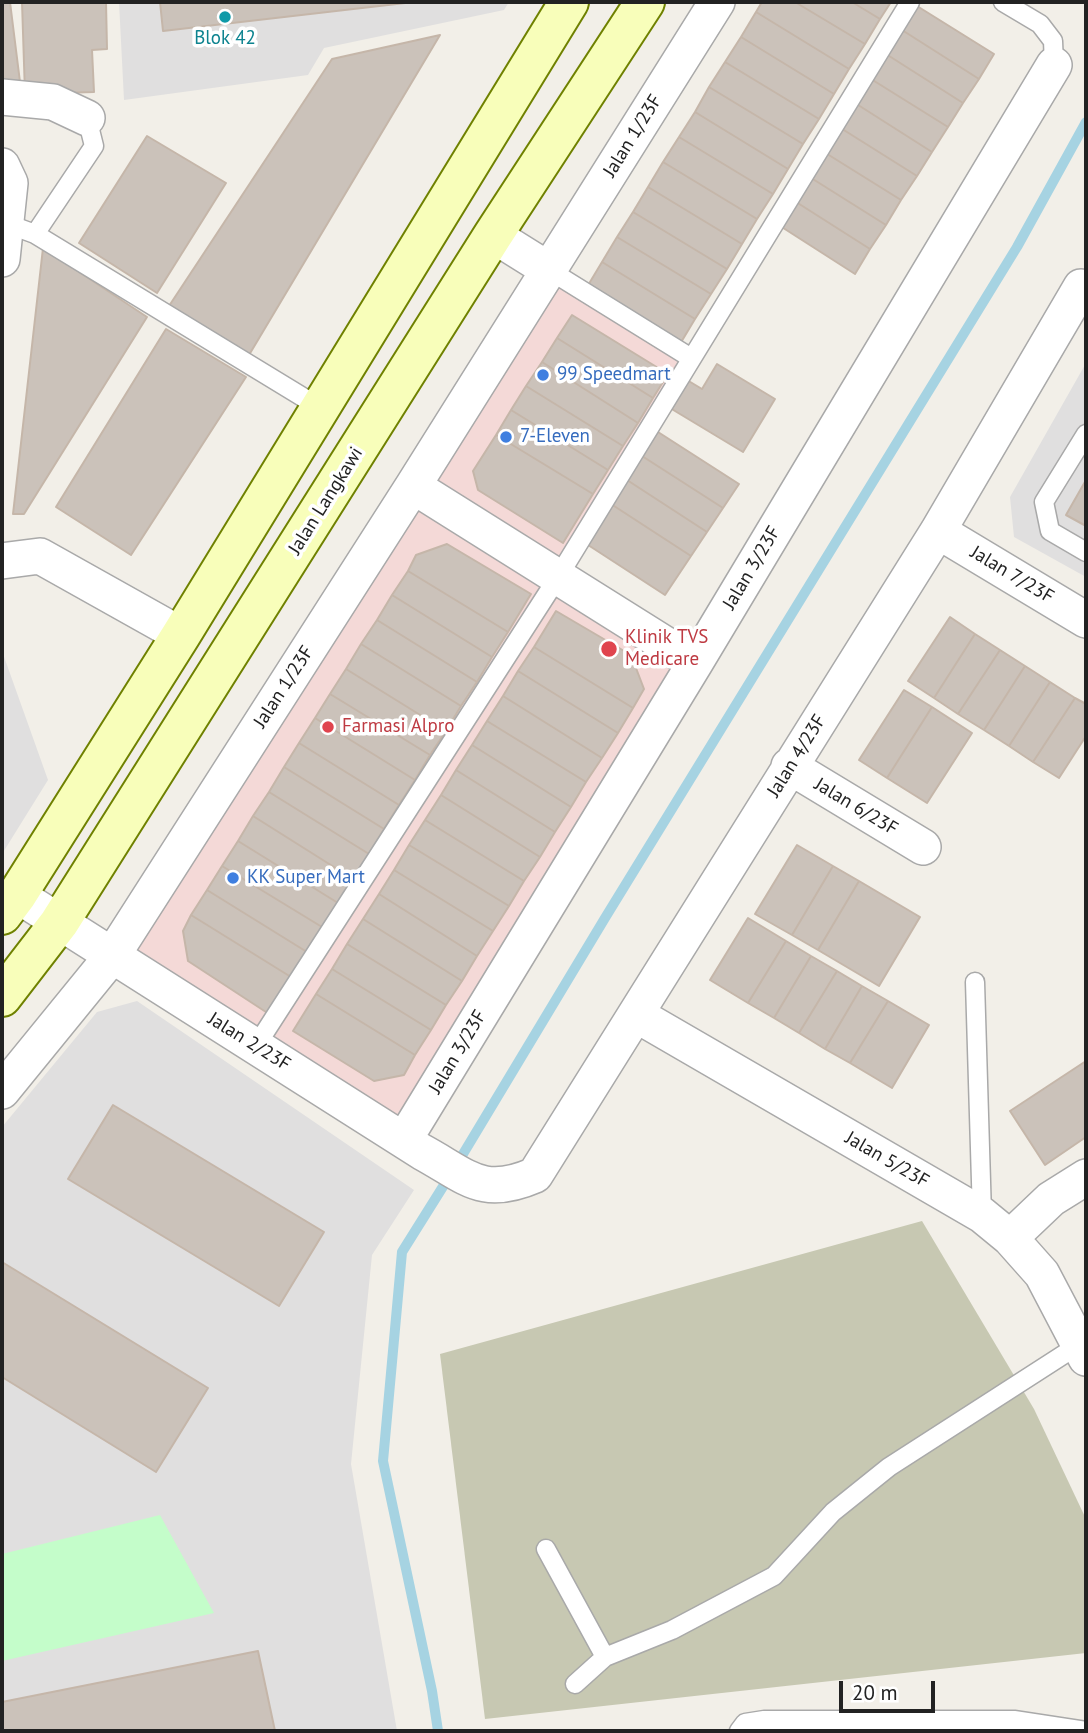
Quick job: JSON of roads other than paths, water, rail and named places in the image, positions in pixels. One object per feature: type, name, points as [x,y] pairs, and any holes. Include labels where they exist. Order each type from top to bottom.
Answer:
[{"type":"street","points":[[9,905],[181,635],[569,2]]},
{"type":"street","name":"Jalan Langkawi","points":[[2,997],[59,923],[494,235],[645,2]]},
{"type":"street","name":"Jalan 1/23F","points":[[2,1091],[112,956],[413,486],[717,2]]},
{"type":"street","name":"Jalan 3/23F","points":[[413,1146],[695,663],[1054,65]]},
{"type":"street","points":[[2,97],[53,102],[87,118]]},
{"type":"street","points":[[2,166],[10,183],[20,229],[2,259]]},
{"type":"street","points":[[494,235],[549,270]]},
{"type":"street","name":"Jalan 4/23F","points":[[483,1186],[512,1185],[535,1175],[938,531],[1084,288]]},
{"type":"street","points":[[413,486],[695,663]]},
{"type":"street","name":"Jalan 7/23F","points":[[938,531],[1086,620]]},
{"type":"street","points":[[2,561],[40,556],[181,635]]},
{"type":"street","name":"Jalan 6/23F","points":[[789,766],[923,848]]},
{"type":"street","name":"Jalan 2/23F","points":[[9,905],[59,923],[413,1146],[483,1186]]},
{"type":"street","name":"Jalan 5/23F","points":[[637,1015],[982,1215],[1010,1238],[1042,1274],[1083,1351]]},
{"type":"street","points":[[1010,1238],[1051,1199],[1086,1177]]},
{"type":"lane","points":[[256,1046],[558,576],[910,2]]},
{"type":"lane","points":[[1003,2],[1040,24],[1053,41],[1054,65]]},
{"type":"lane","points":[[87,118],[94,146],[20,229],[319,407]]},
{"type":"lane","points":[[549,270],[691,358]]},
{"type":"lane","points":[[1086,434],[1044,502],[1050,531],[1086,552]]},
{"type":"lane","points":[[975,982],[982,1215]]},
{"type":"lane","points":[[575,1684],[605,1657],[672,1630],[774,1576],[832,1512],[890,1467],[1083,1351]]},
{"type":"lane","points":[[546,1549],[605,1657]]},
{"type":"lane","points":[[739,1731],[745,1723],[764,1720],[1014,1720],[1086,1731]]},
{"type":"waterway","points":[[457,1164],[1017,247],[1086,122]]},
{"type":"waterway","points":[[438,1731],[432,1691],[383,1461],[402,1252],[449,1177]]},
{"type":"place","name":"Blok 42","points":[[225,17]]},
{"type":"place","name":"99 Speedmart","points":[[543,375]]},
{"type":"place","name":"7-Eleven","points":[[506,437]]},
{"type":"place","name":"Klinik TVS Medicare","points":[[609,649]]},
{"type":"place","name":"Farmasi Alpro","points":[[328,727]]},
{"type":"place","name":"KK Super Mart","points":[[233,878]]}]
